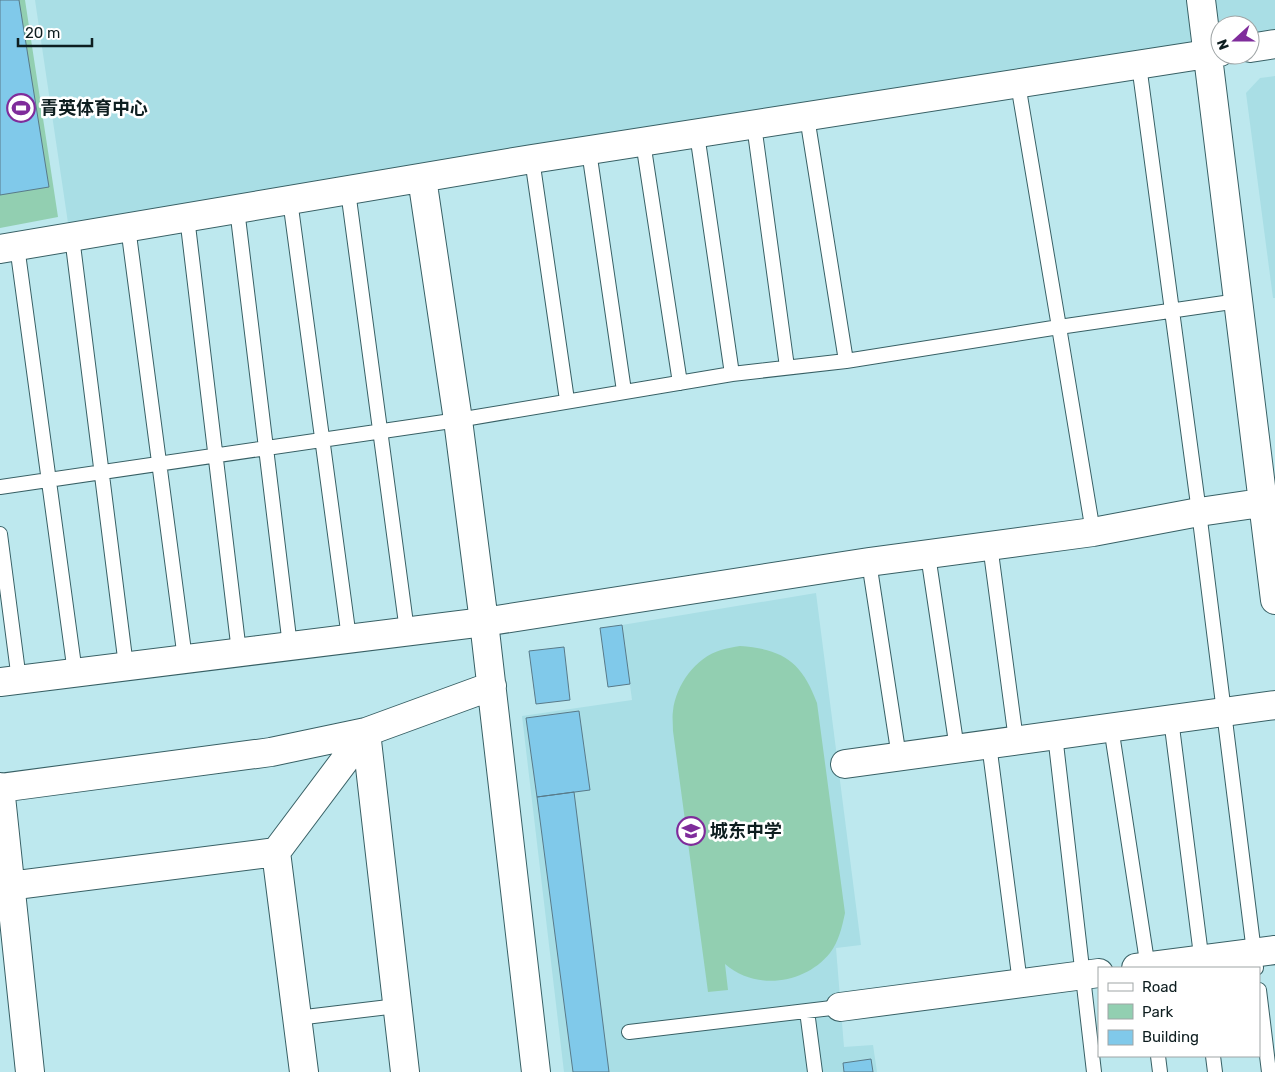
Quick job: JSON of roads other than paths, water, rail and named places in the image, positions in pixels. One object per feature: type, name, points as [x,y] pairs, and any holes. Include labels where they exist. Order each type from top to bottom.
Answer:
[{"type":"street","points":[[1201,0],[1210,37]]},
{"type":"street","points":[[1260,46],[1275,44]]},
{"type":"street","points":[[9,247],[532,159],[1210,54]]},
{"type":"street","points":[[1215,65],[1238,301],[1269,502],[1275,600]]},
{"type":"street","points":[[422,178],[458,420],[484,622],[536,1072]]},
{"type":"street","points":[[9,681],[484,622],[869,562],[1093,532],[1198,512],[1269,502]]},
{"type":"street","points":[[30,1072],[5,887],[0,787],[271,752],[366,732],[492,686]]},
{"type":"street","points":[[845,764],[1275,705]]},
{"type":"street","points":[[304,1072],[276,852],[366,732]]},
{"type":"street","points":[[366,732],[405,1072]]},
{"type":"street","points":[[5,887],[276,852]]},
{"type":"street","points":[[1158,967],[1262,957]]},
{"type":"street","points":[[840,1007],[1091,974]]},
{"type":"lane","points":[[1139,65],[1224,712],[1262,957]]},
{"type":"lane","points":[[1018,84],[1093,532]]},
{"type":"lane","points":[[808,117],[846,361]]},
{"type":"lane","points":[[754,125],[787,367]]},
{"type":"lane","points":[[697,134],[732,374]]},
{"type":"lane","points":[[643,142],[680,382]]},
{"type":"lane","points":[[589,151],[624,391]]},
{"type":"lane","points":[[532,159],[567,400]]},
{"type":"lane","points":[[348,190],[407,631]]},
{"type":"lane","points":[[290,200],[349,638]]},
{"type":"lane","points":[[237,209],[290,646]]},
{"type":"lane","points":[[187,217],[239,652]]},
{"type":"lane","points":[[128,227],[185,659]]},
{"type":"lane","points":[[72,236],[126,666]]},
{"type":"lane","points":[[9,247],[49,480],[75,673]]},
{"type":"lane","points":[[0,487],[458,420],[567,400],[732,374],[846,361],[1238,301]]},
{"type":"lane","points":[[0,534],[9,681]]},
{"type":"lane","points":[[990,545],[1016,740]]},
{"type":"lane","points":[[928,555],[957,749]]},
{"type":"lane","points":[[869,562],[899,757]]},
{"type":"lane","points":[[1171,719],[1202,964]]},
{"type":"lane","points":[[1111,727],[1144,967]]},
{"type":"lane","points":[[1055,735],[1091,974],[1094,1072]]},
{"type":"lane","points":[[989,744],[1020,983]]},
{"type":"lane","points":[[1260,998],[1269,1072]]},
{"type":"lane","points":[[297,1018],[397,1006]]},
{"type":"lane","points":[[629,1032],[840,1007]]},
{"type":"lane","points":[[807,1011],[815,1072]]},
{"type":"lane","points":[[1158,1057],[1160,1072]]},
{"type":"lane","points":[[1213,1057],[1215,1072]]},
{"type":"place","name":"青英体育中心","points":[[21,108]]},
{"type":"place","name":"城东中学","points":[[691,831]]}]
